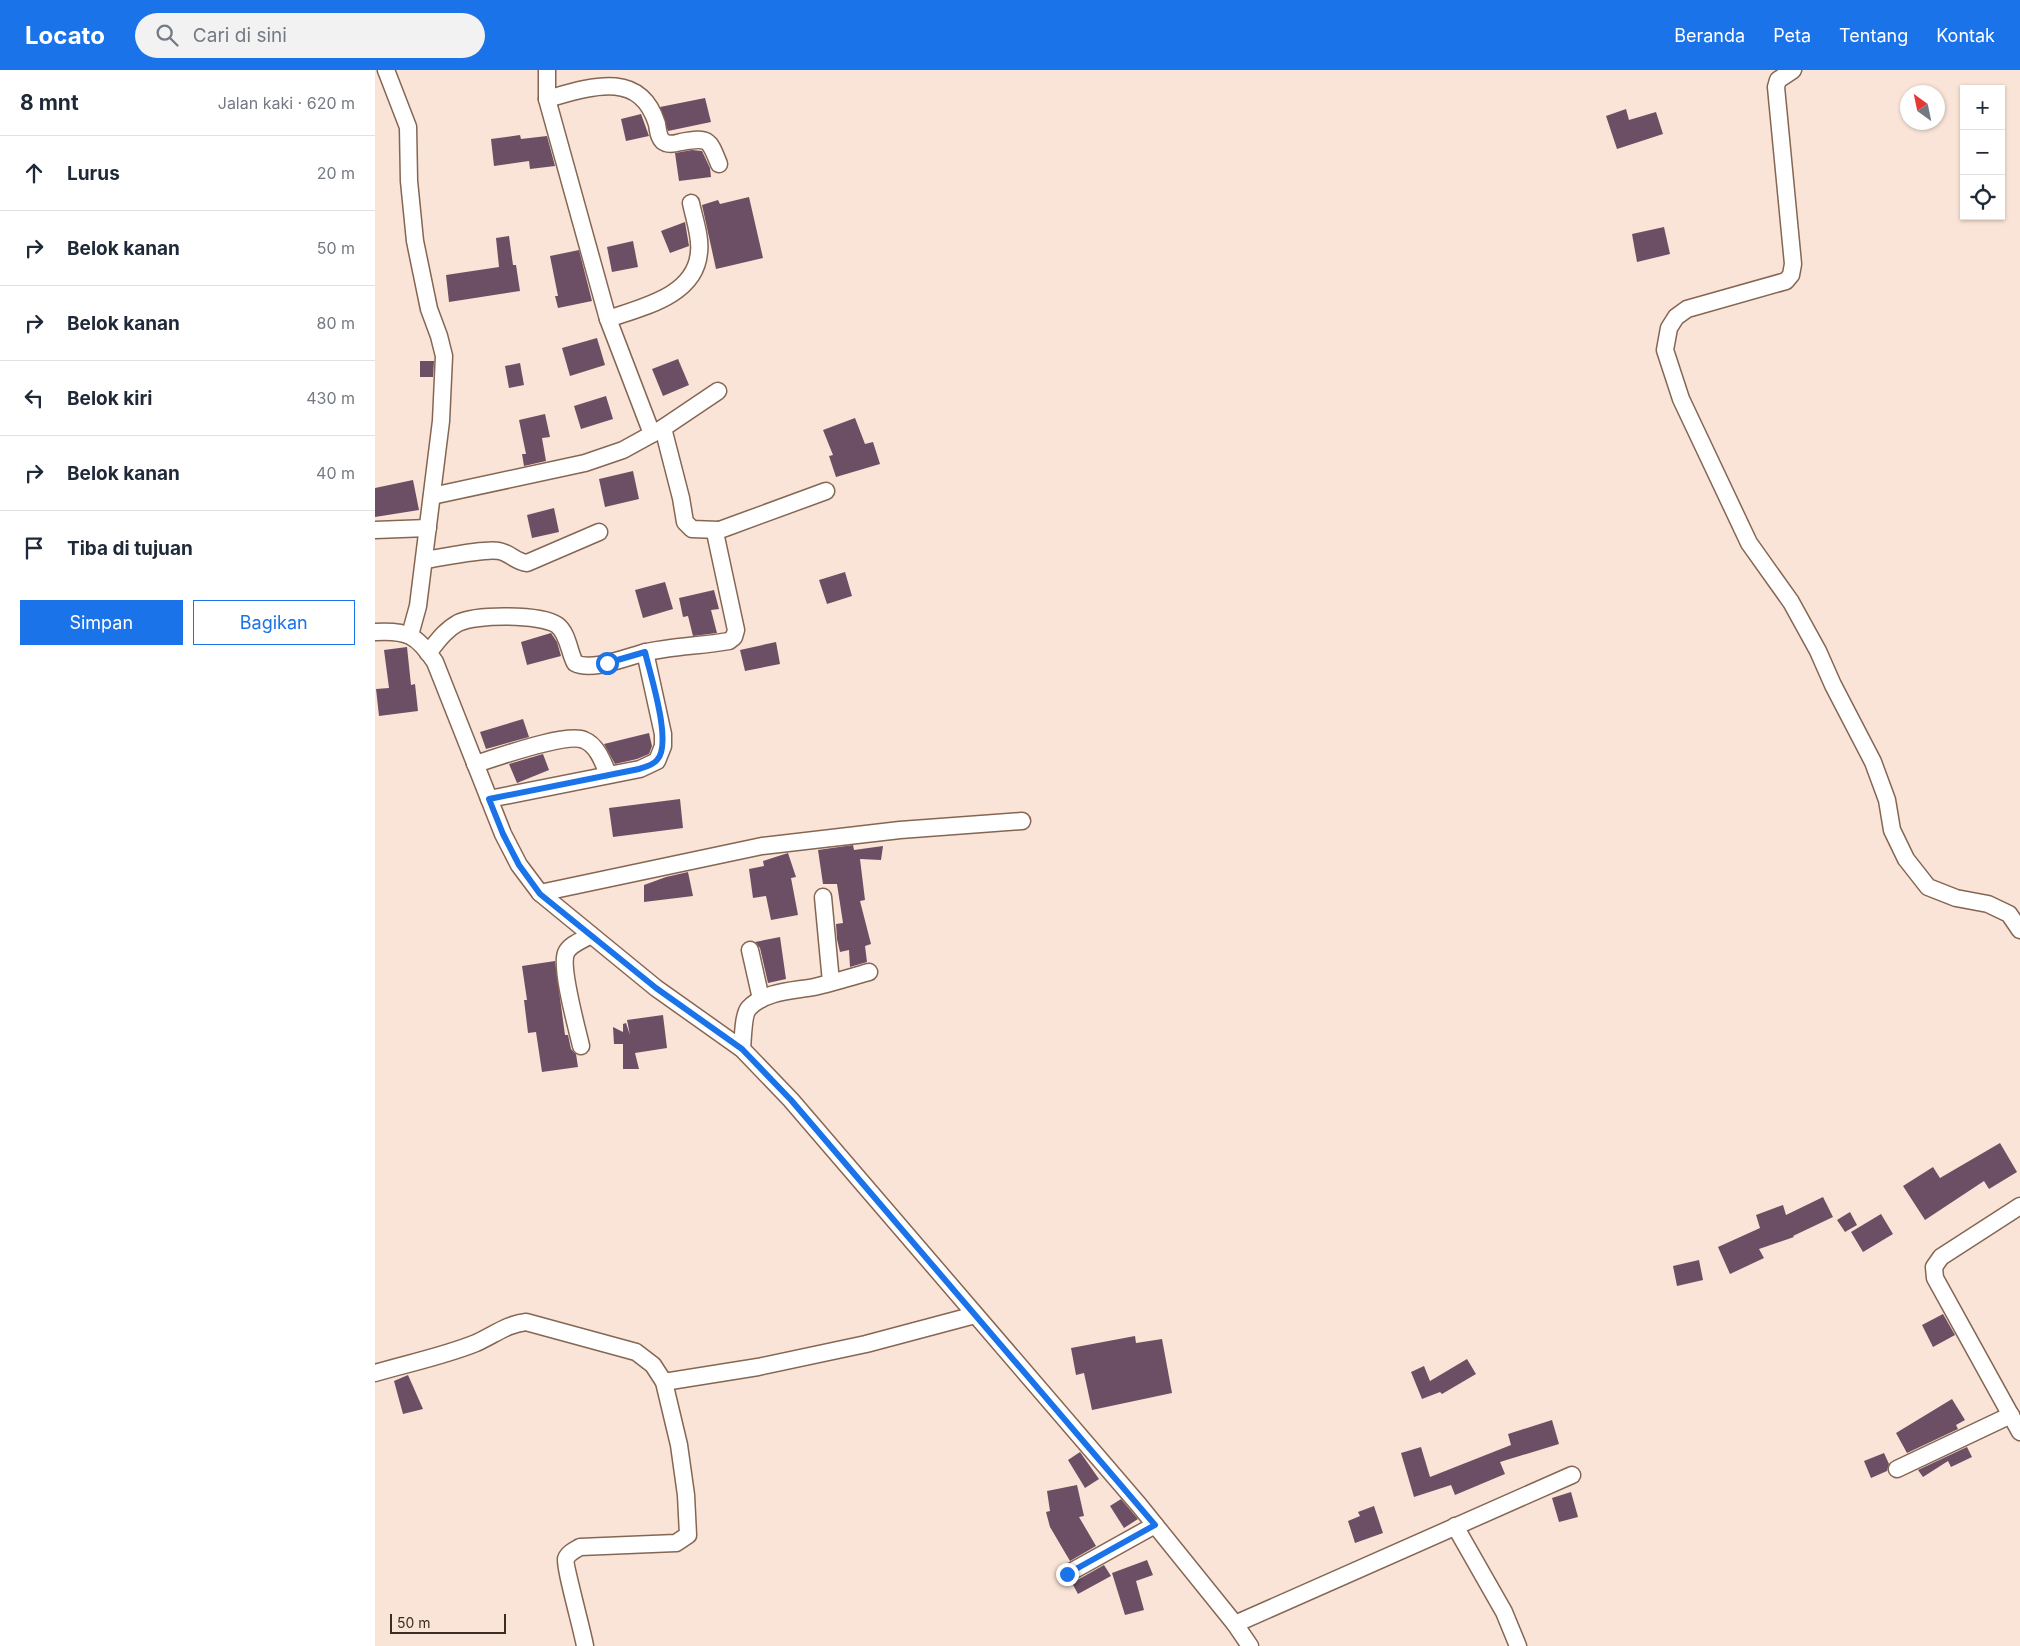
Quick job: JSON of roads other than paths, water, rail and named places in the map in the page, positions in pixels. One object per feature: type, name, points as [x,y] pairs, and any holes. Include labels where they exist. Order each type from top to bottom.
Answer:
[{"type":"street","points":[[386,70],[408,127],[409,181],[415,241],[429,309],[444,356],[441,420],[425,560],[418,606],[410,635]]},
{"type":"street","points":[[547,70],[547,98],[608,319],[658,431],[681,498],[685,522],[692,529],[719,530],[826,491]]},
{"type":"street","points":[[1793,70],[1778,80],[1776,87],[1793,264],[1791,275],[1786,281],[1687,309],[1676,317],[1669,328],[1665,350],[1667,359],[1681,399],[1749,543],[1791,602],[1818,651],[1833,685],[1873,762],[1887,800],[1893,830],[1906,859],[1927,887],[1956,898],[1988,904],[2009,914],[2020,930]]},
{"type":"street","points":[[547,98],[602,84],[613,82],[625,83],[638,89],[647,100],[655,118],[661,140],[671,144],[699,138],[706,140],[711,144],[719,164]]},
{"type":"street","points":[[608,319],[658,301],[669,295],[681,287],[694,272],[700,250],[691,203]]},
{"type":"street","points":[[432,496],[585,463],[623,450],[658,431],[718,391]]},
{"type":"street","points":[[375,530],[428,528]]},
{"type":"street","points":[[429,653],[444,634],[459,623],[483,616],[514,617],[557,625],[564,634],[573,659],[579,666],[584,667],[607,663],[645,652],[731,640],[735,637],[736,630],[716,537],[719,530]]},
{"type":"street","points":[[425,560],[497,550],[510,554],[519,562],[527,563],[599,532]]},
{"type":"street","points":[[375,632],[390,631],[410,635],[429,653],[440,674],[503,834],[515,857],[540,894],[656,988],[742,1049],[791,1100],[1155,1525],[1251,1646]]},
{"type":"street","points":[[489,799],[639,769],[657,761],[660,755],[663,734],[645,652]]},
{"type":"street","points":[[475,764],[557,740],[575,738],[583,739],[589,743],[599,754],[608,774]]},
{"type":"street","points":[[540,894],[762,846],[900,830],[1022,821]]},
{"type":"street","points":[[823,897],[831,982]]},
{"type":"street","points":[[581,1046],[567,981],[565,958],[573,944],[591,935]]},
{"type":"street","points":[[750,950],[761,999]]},
{"type":"street","points":[[742,1049],[745,1014],[748,1008],[761,999],[869,972]]},
{"type":"street","points":[[2020,1206],[1941,1257],[1934,1267],[1935,1278],[2020,1432]]},
{"type":"street","points":[[664,1382],[758,1367],[866,1344],[975,1315]]},
{"type":"street","points":[[375,1373],[451,1352],[477,1342],[509,1325],[526,1322],[636,1352],[653,1365],[664,1382],[680,1453],[686,1496],[688,1535],[676,1543],[580,1547],[568,1555],[565,1565],[581,1622],[585,1646]]},
{"type":"street","points":[[1897,1469],[2011,1415]]},
{"type":"street","points":[[1235,1624],[1572,1474]]},
{"type":"street","points":[[1067,1574],[1155,1525]]},
{"type":"street","points":[[1455,1526],[1504,1612],[1518,1646]]}]
